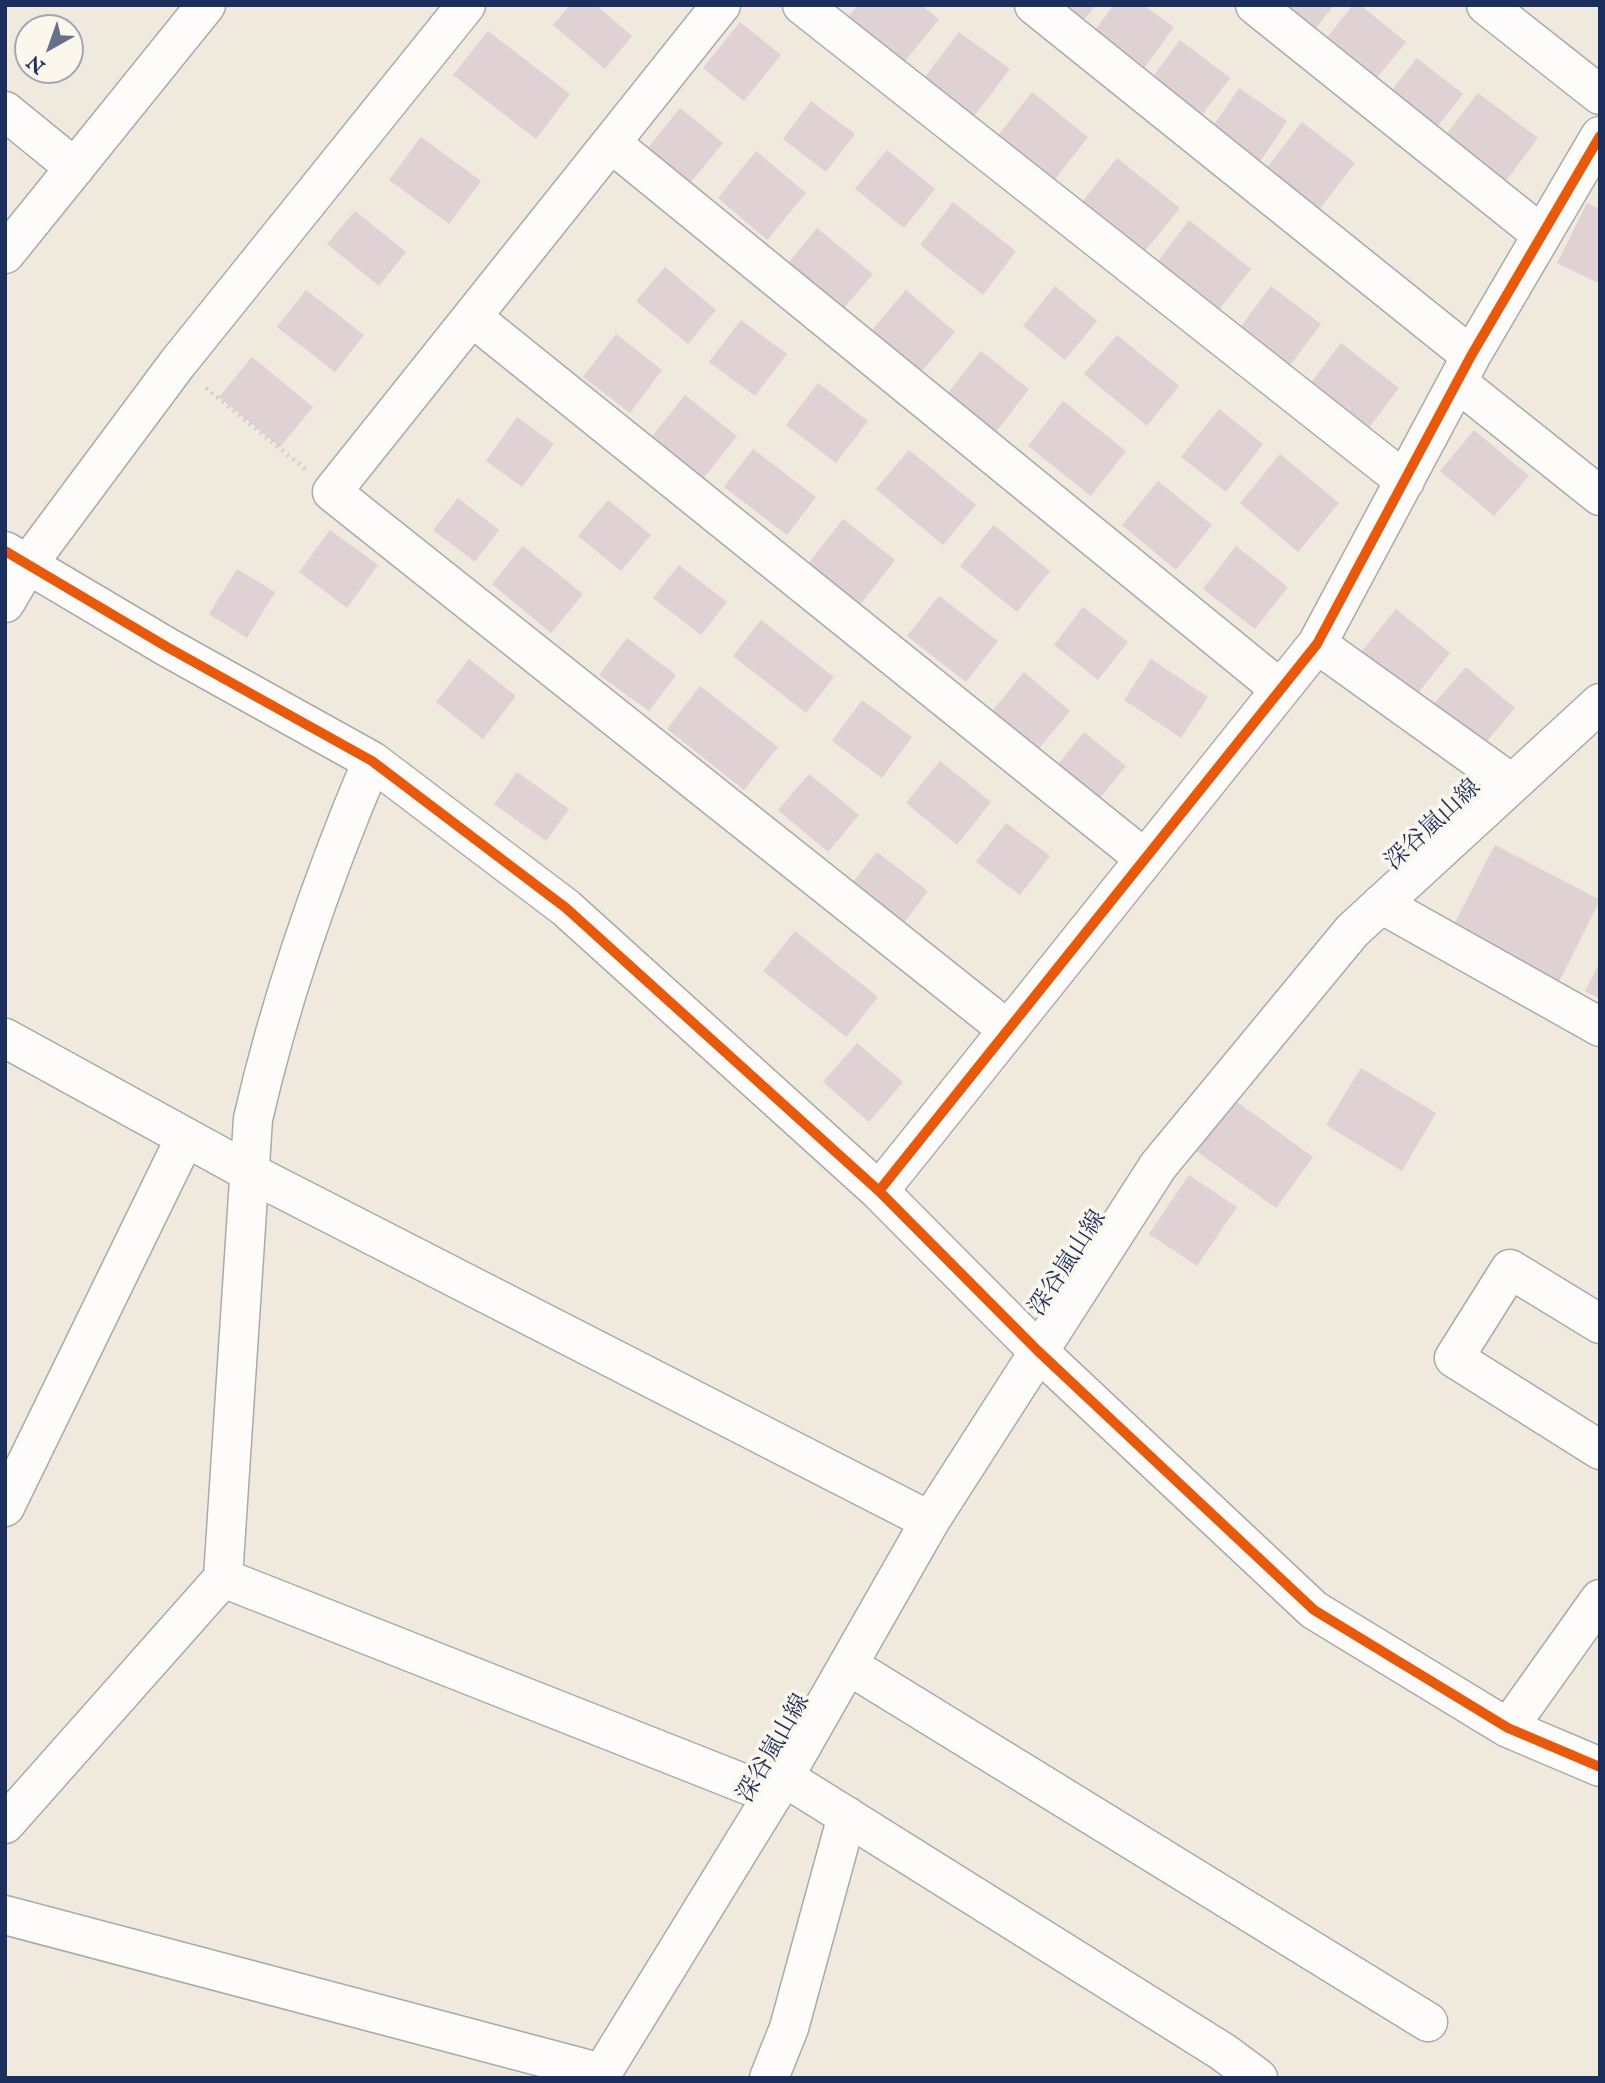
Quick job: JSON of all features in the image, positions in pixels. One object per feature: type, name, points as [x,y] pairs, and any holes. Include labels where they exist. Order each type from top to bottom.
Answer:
[{"type":"street","points":[[5,603],[17,557],[177,364],[466,5]]},
{"type":"street","points":[[721,5],[332,492],[1008,1030]]},
{"type":"street","points":[[802,5],[1405,481]]},
{"type":"street","points":[[1034,5],[1464,369],[1600,496]]},
{"type":"street","points":[[1255,5],[1542,235]]},
{"type":"street","points":[[1486,5],[1600,95]]},
{"type":"street","points":[[5,254],[200,7]]},
{"type":"street","points":[[5,111],[75,168]]},
{"type":"street","points":[[879,1191],[1317,643],[1464,369],[1542,235],[1587,187],[1600,136]]},
{"type":"street","points":[[611,143],[1280,690]]},
{"type":"street","points":[[472,317],[1145,859]]},
{"type":"street","points":[[17,557],[167,647],[372,761],[566,908],[879,1191],[1038,1351],[1314,1610],[1508,1728],[1600,1767]]},
{"type":"street","points":[[1317,643],[1511,783]]},
{"type":"street","name":"深谷嵐山線","points":[[600,2075],[778,1786],[930,1521],[1158,1166],[1352,931],[1600,703]]},
{"type":"street","points":[[5,1824],[223,1578],[253,1119],[270,1045],[330,860],[372,761]]},
{"type":"street","points":[[1381,904],[1600,1027]]},
{"type":"street","points":[[5,1038],[249,1172],[930,1521]]},
{"type":"street","points":[[5,1507],[185,1138]]},
{"type":"street","points":[[1600,1324],[1510,1269],[1454,1358],[1600,1450]]},
{"type":"street","points":[[223,1578],[778,1786],[847,1816],[1223,2052],[1258,2078]]},
{"type":"street","points":[[1508,1728],[1600,1599]]},
{"type":"street","points":[[848,1665],[1428,2022]]},
{"type":"street","points":[[769,2078],[789,2028],[847,1816]]},
{"type":"street","points":[[5,1915],[600,2075]]},
{"type":"path","points":[[177,364],[332,492]]},
{"type":"building","points":[[570,5],[596,5],[632,36],[605,69],[553,25]]},
{"type":"building","points":[[858,5],[921,5],[939,19],[901,66],[846,20]]},
{"type":"building","points":[[1061,5],[1096,5],[1082,22]]},
{"type":"building","points":[[1114,5],[1143,5],[1174,27],[1145,67],[1095,30]]},
{"type":"building","points":[[1287,5],[1334,5],[1315,29]]},
{"type":"building","points":[[1353,5],[1360,5],[1406,42],[1375,80],[1325,40]]},
{"type":"building","points":[[740,22],[781,55],[744,101],[703,68]]},
{"type":"building","points":[[488,31],[570,94],[536,139],[453,75]]},
{"type":"building","points":[[959,32],[1010,69],[972,119],[922,81]]},
{"type":"building","points":[[1180,40],[1230,78],[1201,116],[1152,78]]},
{"type":"building","points":[[1417,58],[1463,94],[1434,131],[1388,95]]},
{"type":"building","points":[[1239,88],[1287,121],[1260,162],[1211,129]]},
{"type":"building","points":[[1032,92],[1088,137],[1052,183],[996,138]]},
{"type":"building","points":[[1478,93],[1538,138],[1505,182],[1445,136]]},
{"type":"building","points":[[811,101],[855,134],[826,172],[783,139]]},
{"type":"building","points":[[680,108],[723,143],[691,182],[648,148]]},
{"type":"building","points":[[1302,122],[1355,163],[1318,211],[1265,170]]},
{"type":"building","points":[[421,137],[481,181],[449,224],[389,180]]},
{"type":"building","points":[[887,150],[935,189],[904,228],[855,189]]},
{"type":"building","points":[[756,151],[806,193],[767,240],[718,198]]},
{"type":"building","points":[[1117,158],[1180,208],[1140,257],[1078,207]]},
{"type":"building","points":[[953,202],[1016,251],[983,295],[920,245]]},
{"type":"building","points":[[1587,203],[1600,209],[1600,284],[1557,263]]},
{"type":"building","points":[[355,211],[406,252],[379,286],[327,244]]},
{"type":"building","points":[[1189,220],[1251,269],[1217,312],[1156,264]]},
{"type":"building","points":[[817,228],[873,274],[844,308],[789,262]]},
{"type":"building","points":[[665,267],[716,310],[688,344],[636,301]]},
{"type":"building","points":[[1055,286],[1097,321],[1065,360],[1023,326]]},
{"type":"building","points":[[1271,286],[1321,324],[1286,371],[1236,333]]},
{"type":"building","points":[[306,290],[364,335],[335,372],[277,327]]},
{"type":"building","points":[[906,290],[955,332],[921,372],[872,330]]},
{"type":"building","points":[[741,320],[787,354],[755,396],[709,362]]},
{"type":"building","points":[[616,334],[662,370],[630,413],[583,377]]},
{"type":"building","points":[[1117,335],[1179,386],[1147,426],[1084,374]]},
{"type":"building","points":[[1341,343],[1399,388],[1365,433],[1306,389]]},
{"type":"building","points":[[981,351],[1029,389],[996,432],[947,394]]},
{"type":"building","points":[[252,357],[313,407],[280,447],[219,397]]},
{"type":"building","points":[[818,383],[868,421],[836,463],[786,425]]},
{"type":"building","points":[[685,395],[737,436],[702,480],[650,439]]},
{"type":"building","points":[[1063,401],[1126,451],[1091,496],[1028,446]]},
{"type":"building","points":[[1219,409],[1263,444],[1226,492],[1181,457]]},
{"type":"building","points":[[517,417],[554,444],[522,487],[486,461]]},
{"type":"building","points":[[1474,430],[1529,476],[1494,516],[1440,471]]},
{"type":"building","points":[[753,449],[816,497],[787,535],[724,487]]},
{"type":"building","points":[[909,450],[976,505],[943,545],[876,489]]},
{"type":"building","points":[[1280,454],[1339,503],[1298,552],[1240,503]]},
{"type":"building","points":[[1158,481],[1212,525],[1176,570],[1122,525]]},
{"type":"building","points":[[458,498],[499,530],[475,562],[433,530]]},
{"type":"building","points":[[608,500],[651,535],[621,571],[578,536]]},
{"type":"building","points":[[843,519],[895,560],[860,605],[808,564]]},
{"type":"building","points":[[994,525],[1050,571],[1017,612],[960,566]]},
{"type":"building","points":[[330,530],[378,565],[347,608],[299,572]]},
{"type":"building","points":[[523,546],[583,594],[551,633],[492,584]]},
{"type":"building","points":[[1236,546],[1288,587],[1255,629],[1203,589]]},
{"type":"building","points":[[679,565],[727,602],[701,635],[653,598]]},
{"type":"building","points":[[237,569],[275,592],[247,638],[209,614]]},
{"type":"building","points":[[939,596],[998,641],[966,682],[907,636]]},
{"type":"building","points":[[1083,607],[1128,642],[1098,680],[1054,645]]},
{"type":"building","points":[[1396,609],[1450,653],[1415,697],[1361,652]]},
{"type":"building","points":[[761,620],[834,677],[806,713],[733,656]]},
{"type":"building","points":[[627,638],[676,675],[649,711],[599,675]]},
{"type":"building","points":[[469,659],[516,696],[483,739],[436,702]]},
{"type":"building","points":[[1151,659],[1208,697],[1181,738],[1124,700]]},
{"type":"building","points":[[1466,667],[1515,708],[1482,747],[1433,705]]},
{"type":"building","points":[[1024,672],[1070,711],[1036,752],[990,714]]},
{"type":"building","points":[[700,686],[778,747],[744,790],[667,729]]},
{"type":"building","points":[[862,700],[912,737],[882,778],[832,741]]},
{"type":"building","points":[[1084,732],[1126,766],[1096,803],[1054,769]]},
{"type":"building","points":[[940,761],[991,802],[957,845],[906,803]]},
{"type":"building","points":[[517,772],[569,809],[546,841],[494,804]]},
{"type":"building","points":[[809,774],[859,815],[828,852],[778,810]]},
{"type":"building","points":[[1006,823],[1050,856],[1020,895],[976,862]]},
{"type":"building","points":[[1495,845],[1600,900],[1557,986],[1451,930]]},
{"type":"building","points":[[877,852],[928,891],[900,928],[848,888]]},
{"type":"building","points":[[795,931],[878,997],[846,1037],[763,971]]},
{"type":"building","points":[[1600,962],[1600,999],[1585,991]]},
{"type":"building","points":[[857,1043],[903,1082],[869,1122],[823,1082]]},
{"type":"building","points":[[1361,1068],[1436,1113],[1402,1171],[1326,1125]]},
{"type":"building","points":[[1233,1099],[1313,1157],[1276,1208],[1196,1151]]},
{"type":"building","points":[[1189,1175],[1237,1207],[1197,1266],[1149,1234]]},
{"type":"cycle path","points":[[879,1191],[1317,644],[1471,356],[1600,136]]},
{"type":"cycle path","points":[[5,551],[167,647],[372,761],[566,908],[879,1191],[1038,1351],[1314,1610],[1508,1728],[1600,1767]]}]
